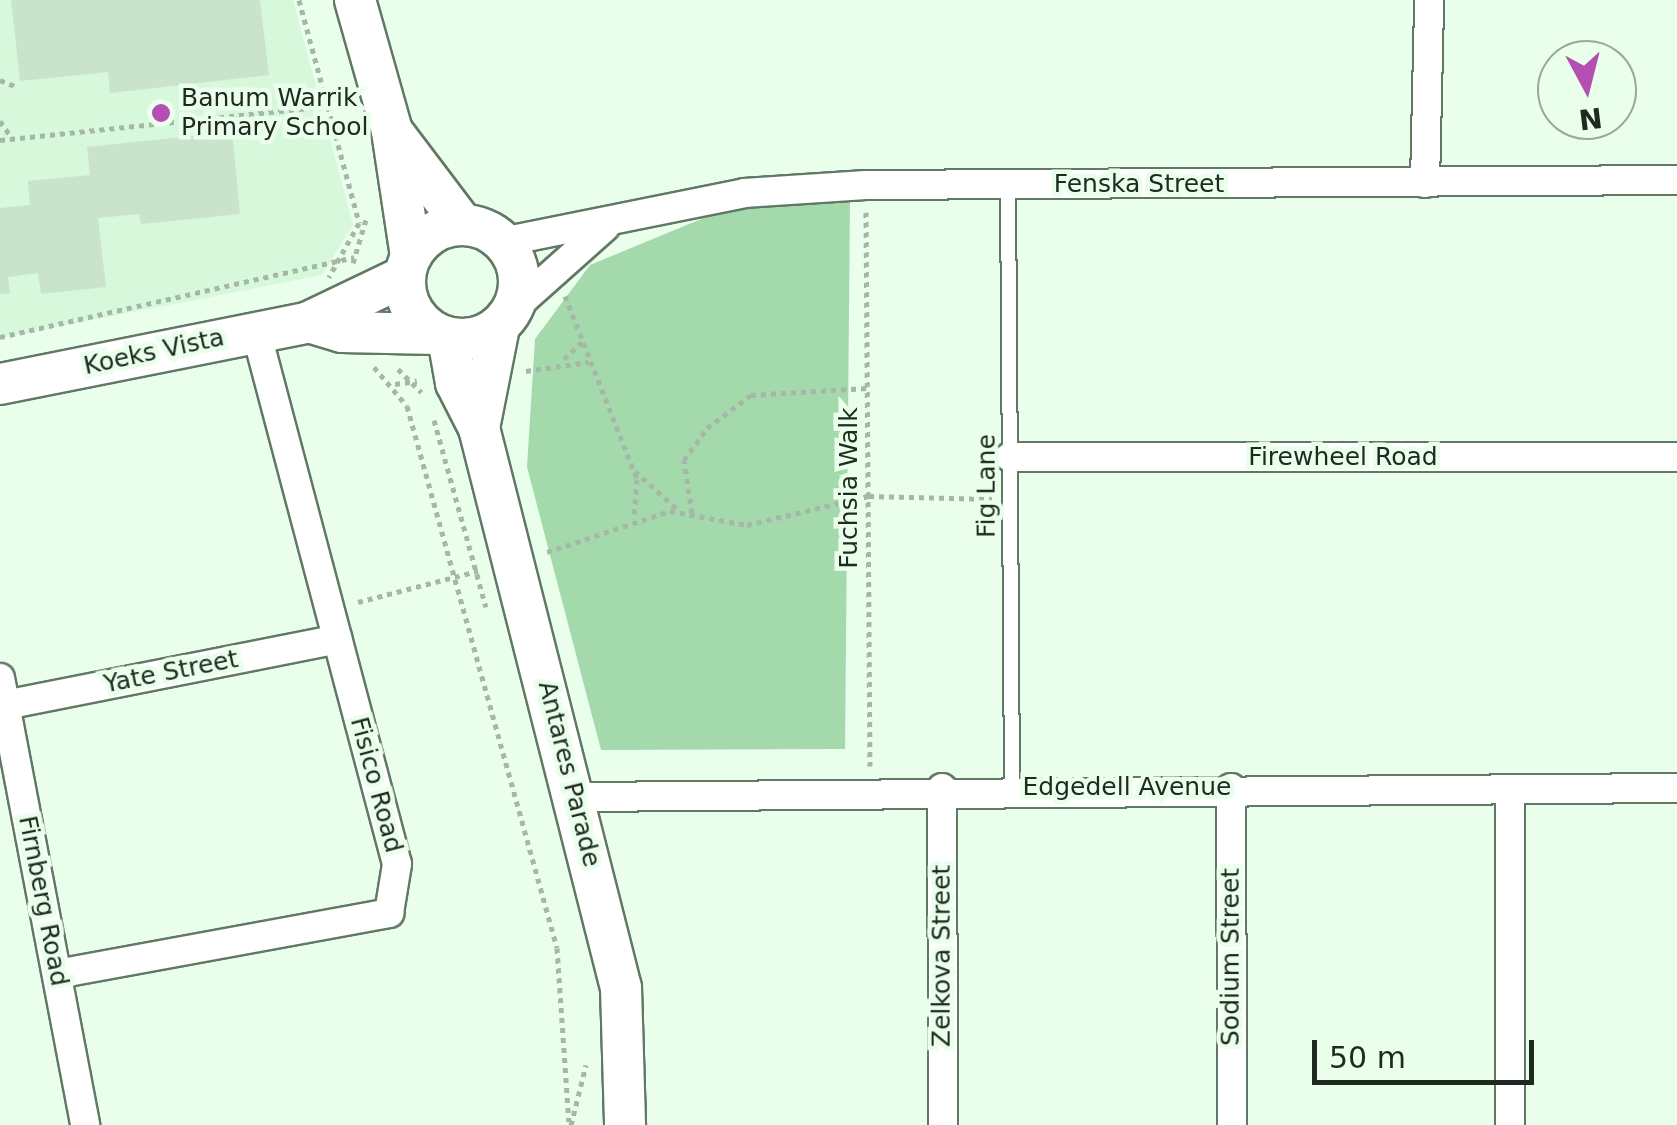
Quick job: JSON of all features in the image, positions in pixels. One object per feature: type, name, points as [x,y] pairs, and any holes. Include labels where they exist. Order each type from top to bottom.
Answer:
[{"type":"street","points":[[355,0],[392,131],[410,308],[442,336]]},
{"type":"street","points":[[1425,182],[1428,0]]},
{"type":"street","points":[[392,131],[463,225],[502,242],[519,272],[506,317]]},
{"type":"street","name":"Fenska Street","points":[[502,242],[606,226],[744,193],[866,185],[1677,180]]},
{"type":"street","name":"Koeks Vista","points":[[338,321],[408,263],[463,225]]},
{"type":"street","points":[[506,317],[557,265],[606,226]]},
{"type":"street","name":"Koeks Vista","points":[[0,384],[256,331],[338,321],[442,336],[506,317]]},
{"type":"street","name":"Antares Parade","points":[[506,317],[480,428],[494,567],[577,798],[621,988],[625,1125]]},
{"type":"street","name":"Fisico Road","points":[[57,974],[389,914],[398,864],[256,331]]},
{"type":"street","name":"Antares Parade","points":[[442,336],[456,383],[480,428]]},
{"type":"street","name":"Firewheel Road","points":[[1010,457],[1677,456]]},
{"type":"street","name":"Yate Street","points":[[3,692],[338,639]]},
{"type":"street","name":"Firnberg Road","points":[[3,692],[85,1125]]},
{"type":"street","name":"Edgedell Avenue","points":[[577,798],[1012,786],[1510,791],[1677,788]]},
{"type":"street","name":"Zelkova Street","points":[[942,788],[943,1125]]},
{"type":"street","name":"Sodium Street","points":[[1231,788],[1232,1125]]},
{"type":"street","points":[[1510,791],[1510,1125]]},
{"type":"lane","name":"Fig Lane","points":[[1008,185],[1012,786]]},
{"type":"path","points":[[299,0],[359,222],[332,263],[338,321],[395,384],[454,577],[564,981],[570,1125]]},
{"type":"path","points":[[0,80],[17,87]]},
{"type":"path","points":[[0,140],[328,106]]},
{"type":"path","points":[[0,121],[12,138]]},
{"type":"path","name":"Fuchsia Walk","points":[[866,185],[871,790]]},
{"type":"path","points":[[338,321],[345,276],[357,256],[369,204]]},
{"type":"path","points":[[0,337],[357,256]]},
{"type":"path","points":[[557,265],[589,362],[633,469],[634,520]]},
{"type":"path","points":[[338,321],[362,345],[415,380],[494,567],[491,628]]},
{"type":"path","points":[[582,342],[564,359],[589,362]]},
{"type":"path","points":[[395,384],[415,380]]},
{"type":"path","points":[[692,514],[684,460],[707,428],[752,395],[868,388]]},
{"type":"path","points":[[633,469],[680,513]]},
{"type":"path","points":[[330,610],[494,567],[634,520],[680,513],[782,522],[869,496],[1010,499]]},
{"type":"path","points":[[570,1125],[588,1058]]},
{"type":"shaded area","name":"Banum Warrik Primary School","points":[[0,0],[293,0],[353,225],[322,275],[0,338]]},
{"type":"shaded area","points":[[850,199],[845,749],[601,750],[527,467],[535,339],[590,265],[740,203]]},
{"type":"building","points":[[11,0],[260,0],[269,75],[110,93],[108,72],[20,81]]},
{"type":"building","points":[[232,132],[240,214],[141,224],[139,214],[98,218],[106,287],[41,294],[38,273],[8,277],[10,293],[0,294],[0,208],[30,205],[28,181],[90,175],[87,147]]},
{"type":"place","name":"Banum Warrik Primary School","points":[[161,113]]}]
